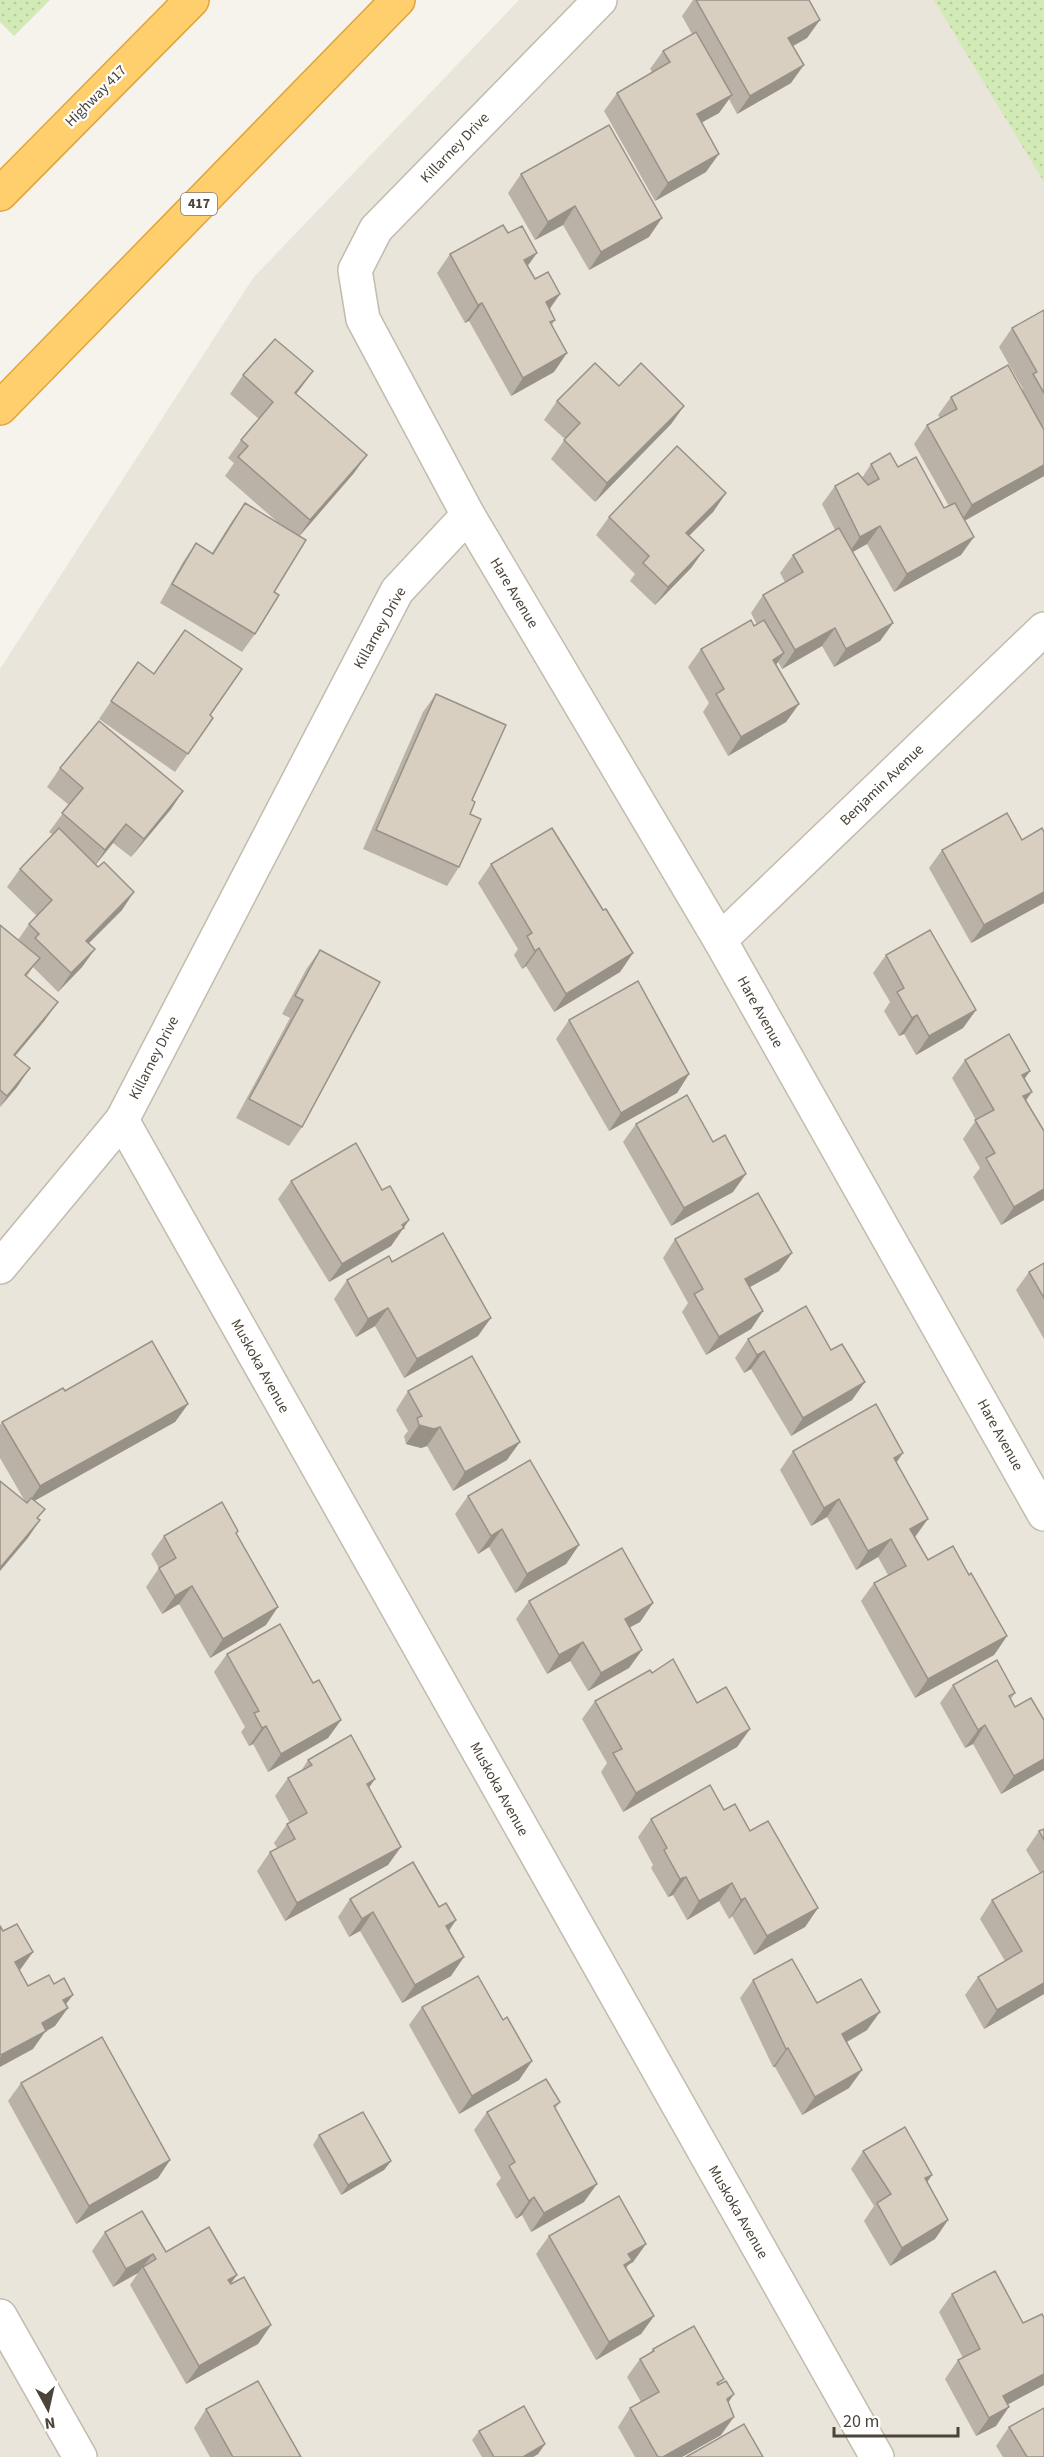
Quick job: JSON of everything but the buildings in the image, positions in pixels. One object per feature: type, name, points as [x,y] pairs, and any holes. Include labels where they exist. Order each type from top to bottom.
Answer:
[{"type":"highway","name":"Highway 417","points":[[0,194],[192,0]]},
{"type":"highway","name":"417","points":[[0,408],[398,0]]},
{"type":"street","name":"Killarney Drive","points":[[0,1267],[122,1120],[397,591],[468,515],[363,319],[355,270],[376,229],[600,0]]},
{"type":"street","name":"Hare Avenue","points":[[468,515],[720,940],[1044,1514]]},
{"type":"street","name":"Benjamin Avenue","points":[[720,940],[1044,629]]},
{"type":"street","name":"Muskoka Avenue","points":[[122,1120],[877,2457]]},
{"type":"street","points":[[0,2316],[80,2457]]},
{"type":"shaded area","points":[[519,0],[1044,0],[1044,2457],[0,2457],[0,669],[253,278]]},
{"type":"green space","points":[[0,0],[50,0],[14,36],[0,22]]},
{"type":"green space","points":[[934,0],[1044,0],[1044,182]]}]
